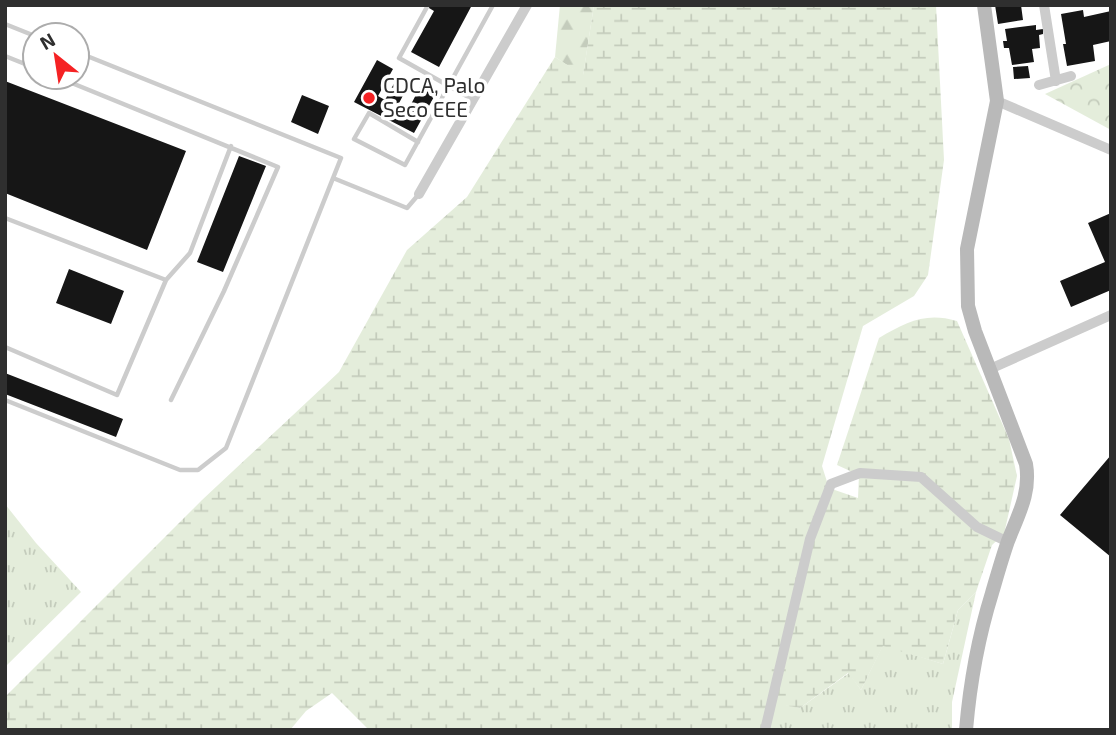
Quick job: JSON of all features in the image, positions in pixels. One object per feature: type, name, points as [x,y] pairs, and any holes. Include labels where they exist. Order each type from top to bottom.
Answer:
[{"type":"street","points":[[419,194],[527,5]]},
{"type":"street","points":[[966,730],[970,686],[979,637],[1008,542],[1027,495],[1029,480],[1027,464],[975,331],[968,306],[967,249],[997,101],[984,5]]},
{"type":"street","points":[[1044,5],[1056,81]]},
{"type":"street","points":[[1039,85],[1071,76]]},
{"type":"street","points":[[997,101],[1111,150]]},
{"type":"street","points":[[990,369],[1111,315]]},
{"type":"street","points":[[765,730],[810,539],[831,484],[860,474],[921,477],[977,527],[1008,542]]},
{"type":"lane","points":[[418,142],[369,113],[354,139],[405,165],[418,142],[494,5]]},
{"type":"lane","points":[[427,7],[399,58],[473,100]]},
{"type":"lane","points":[[5,400],[180,470],[198,470],[226,448],[341,158],[91,58]]},
{"type":"lane","points":[[91,90],[278,167],[224,291],[171,400]]},
{"type":"lane","points":[[5,347],[117,395],[166,280],[190,253],[231,146]]},
{"type":"lane","points":[[333,178],[407,208],[419,194]]},
{"type":"lane","points":[[5,218],[166,280]]},
{"type":"green space","points":[[560,5],[594,5],[583,76],[555,57]]},
{"type":"green space","points":[[594,5],[936,5],[944,160],[928,275],[914,296],[863,326],[822,466],[829,488],[858,498],[859,475],[837,465],[879,338],[898,327],[926,318],[957,321],[1009,439],[1017,476],[1004,534],[992,545],[976,592],[958,610],[943,664],[883,646],[861,690],[848,673],[800,708],[776,704],[767,730],[369,730],[332,693],[306,711],[290,730],[5,730],[5,697],[202,500],[339,372],[407,250],[467,197],[555,57],[583,75]]},
{"type":"green space","points":[[1111,64],[1111,130],[1045,94]]},
{"type":"green space","points":[[5,504],[81,592],[5,667]]},
{"type":"green space","points":[[976,592],[952,702],[952,730],[767,730],[776,703],[800,708],[849,673],[861,690],[883,645],[943,664],[958,610]]},
{"type":"building","points":[[424,5],[472,5],[439,67],[411,52],[434,11]]},
{"type":"building","points":[[995,5],[1021,5],[1023,20],[998,24]]},
{"type":"building","points":[[1083,10],[1084,17],[1111,11],[1111,41],[1093,45],[1095,61],[1067,66],[1061,14]]},
{"type":"building","points":[[1036,25],[1036,30],[1043,29],[1043,34],[1039,35],[1040,48],[1032,49],[1034,62],[1012,65],[1009,48],[1004,48],[1003,41],[1007,41],[1005,29]]},
{"type":"building","name":"CDCA, Palo Seco EEE","points":[[377,60],[393,69],[378,96],[385,100],[397,78],[409,84],[397,107],[407,112],[420,87],[435,95],[414,133],[354,102]]},
{"type":"building","points":[[1028,66],[1030,78],[1014,79],[1013,67]]},
{"type":"building","points":[[5,81],[21,87],[21,91],[31,91],[186,151],[147,250],[5,193]]},
{"type":"building","points":[[302,95],[329,106],[318,134],[291,122]]},
{"type":"building","points":[[239,156],[266,166],[223,272],[197,262]]},
{"type":"building","points":[[1111,213],[1111,290],[1071,307],[1060,281],[1105,262],[1088,223]]},
{"type":"building","points":[[69,269],[124,291],[111,324],[56,303]]},
{"type":"building","points":[[5,373],[123,419],[116,437],[5,394]]},
{"type":"building","points":[[1111,455],[1111,557],[1060,515]]},
{"type":"place","name":"CDCA, Palo Seco EEE","points":[[369,98]]}]
